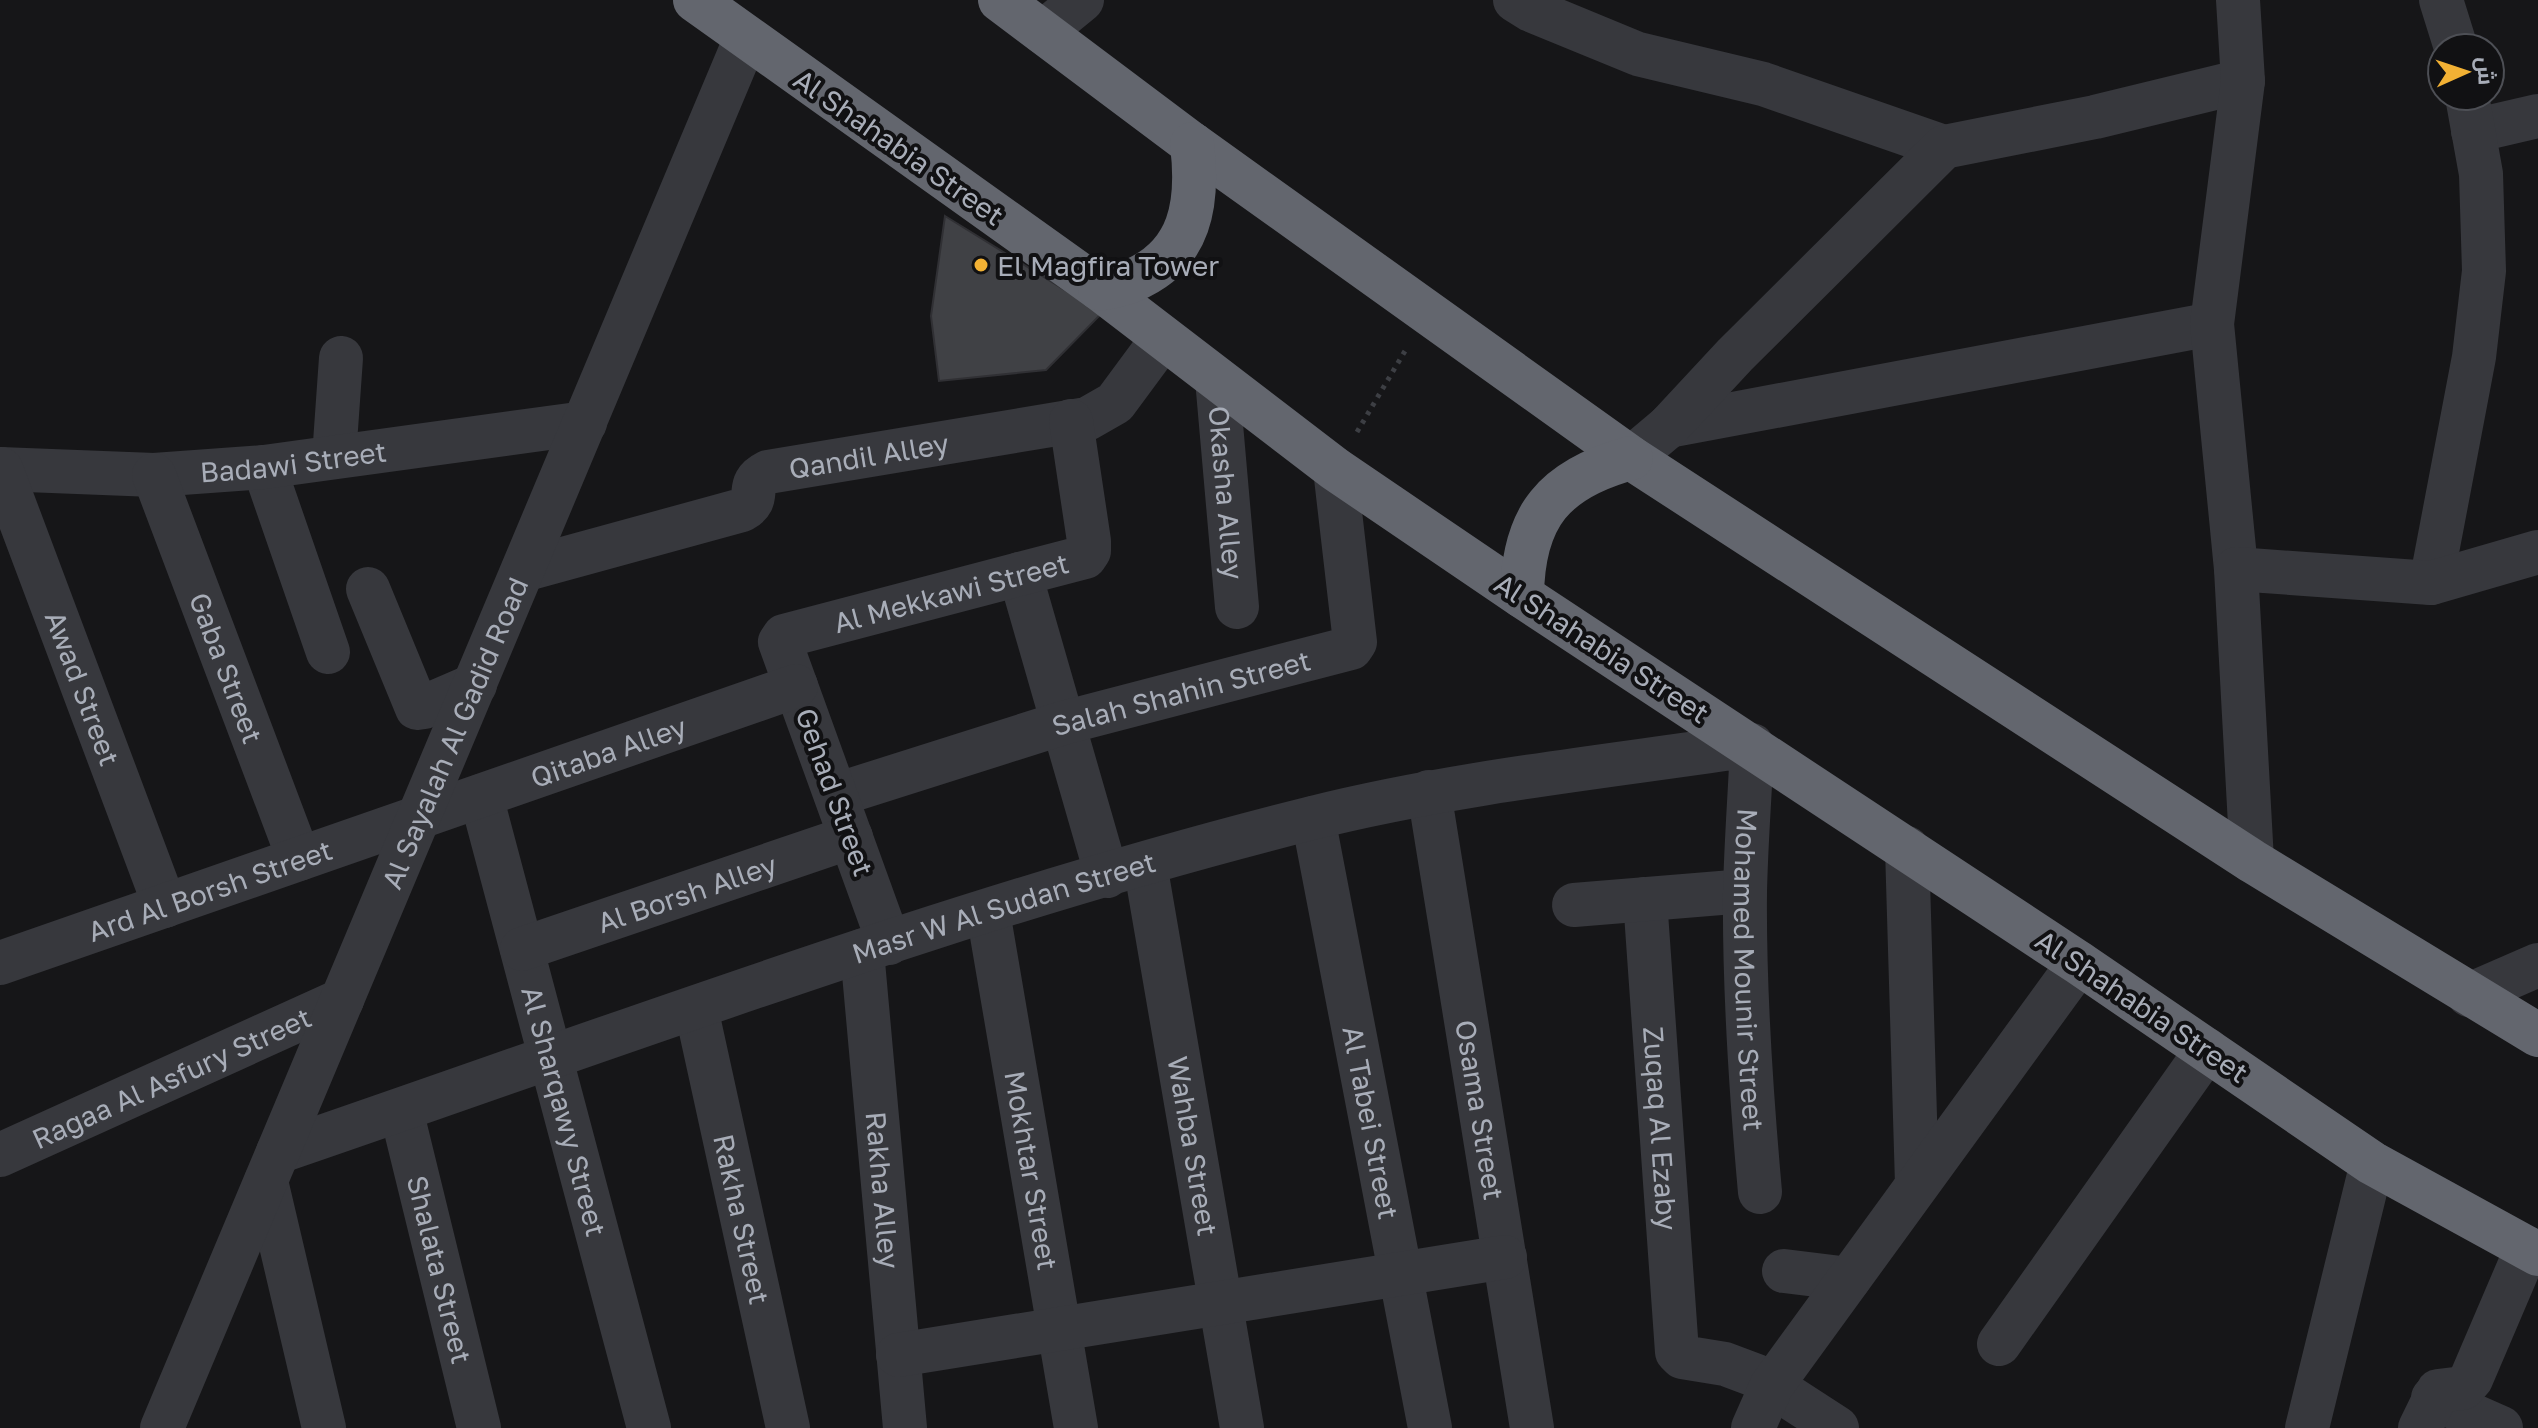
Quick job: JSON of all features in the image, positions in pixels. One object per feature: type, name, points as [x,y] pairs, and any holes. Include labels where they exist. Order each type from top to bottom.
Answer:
[{"type":"highway","name":"Al Shahabia Street","points":[[695,0],[1100,289],[1335,469],[2079,963],[2372,1163],[2532,1251]]},
{"type":"highway","points":[[1000,0],[1192,144],[1631,458],[2252,861],[2538,1035]]},
{"type":"highway","points":[[1100,289],[1131,281],[1158,265],[1179,241],[1193,212],[1196,180],[1192,144]]},
{"type":"highway","points":[[1522,596],[1522,563],[1531,532],[1548,504],[1571,482],[1600,466],[1631,458]]},
{"type":"street","points":[[1043,32],[1082,0]]},
{"type":"street","points":[[1515,0],[1531,10],[1638,54],[1763,84],[1944,147],[2095,117],[2243,81]]},
{"type":"street","points":[[2238,0],[2243,81],[2212,324],[2236,569],[2252,861]]},
{"type":"street","points":[[2441,0],[2451,32]]},
{"type":"street","name":"Al Sayalah Al Gadid Road","points":[[162,1428],[746,38]]},
{"type":"street","points":[[2431,583],[2474,357],[2484,271],[2481,174],[2470,114],[2538,116]]},
{"type":"street","points":[[1631,458],[1669,426],[1735,355],[1944,147]]},
{"type":"street","points":[[1669,426],[2212,324]]},
{"type":"street","name":"Qandil Alley","points":[[523,570],[742,510],[754,498],[752,486],[758,477],[768,472],[1087,419],[1115,403],[1163,338]]},
{"type":"street","points":[[334,457],[341,358]]},
{"type":"street","name":"Okasha Alley","points":[[1217,379],[1237,607]]},
{"type":"street","name":"Al Mekkawi Street","points":[[780,642],[784,636],[1085,557],[1089,551],[1071,421]]},
{"type":"street","name":"Badawi Street","points":[[1,469],[154,475],[264,467],[585,423]]},
{"type":"street","points":[[264,467],[328,652]]},
{"type":"street","name":"Awad Street","points":[[1,469],[165,906]]},
{"type":"street","name":"Salah Shahin Street","points":[[836,795],[1063,723],[1351,648],[1355,642],[1335,469]]},
{"type":"street","name":"Gaba Street","points":[[154,475],[299,859]]},
{"type":"street","points":[[2236,569],[2431,583],[2538,552]]},
{"type":"street","name":"Wahba Street","points":[[1020,574],[1063,723],[1126,870],[1220,1303],[1242,1428]]},
{"type":"street","points":[[368,589],[417,708],[475,685]]},
{"type":"street","name":"Gehad Street","points":[[780,642],[851,837],[876,947]]},
{"type":"street","name":"Qitaba Alley","points":[[419,818],[796,686]]},
{"type":"street","name":"Masr W Al Sudan Street","points":[[272,1167],[401,1110],[876,947],[1126,870],[1313,818],[1429,792],[1752,745]]},
{"type":"street","name":"Mohamed Mounir Street","points":[[1752,745],[1745,891],[1749,1070],[1760,1192]]},
{"type":"street","name":"Osama Street","points":[[1429,792],[1532,1428]]},
{"type":"street","name":"Al Sharqawy Street","points":[[481,796],[649,1428]]},
{"type":"street","name":"Ard Al Borsh Street","points":[[4,951],[165,906],[419,818]]},
{"type":"street","name":"Al Tabei Street","points":[[1313,818],[1430,1428]]},
{"type":"street","name":"Al Borsh Alley","points":[[522,949],[851,837]]},
{"type":"street","points":[[1907,848],[1917,1184]]},
{"type":"street","points":[[1574,905],[1745,891]]},
{"type":"street","name":"Zuqaq Al Ezaby","points":[[1645,899],[1678,1356],[1742,1369],[1772,1385]]},
{"type":"street","name":"Mokhtar Street","points":[[988,912],[1076,1428]]},
{"type":"street","name":"Rakha Alley","points":[[876,947],[898,1355],[905,1428]]},
{"type":"street","points":[[1753,1428],[1772,1385],[2079,963]]},
{"type":"street","points":[[2469,995],[2538,965]]},
{"type":"street","name":"Ragaa Al Asfury Street","points":[[0,1155],[342,1000]]},
{"type":"street","name":"Rakha Street","points":[[696,1008],[788,1428]]},
{"type":"street","points":[[1999,1344],[2207,1050]]},
{"type":"street","name":"Shalata Street","points":[[401,1110],[479,1428]]},
{"type":"street","points":[[2307,1428],[2372,1163]]},
{"type":"street","points":[[272,1167],[324,1428]]},
{"type":"street","points":[[2501,1428],[2427,1413],[2443,1389],[2463,1388],[2471,1379],[2532,1251]]},
{"type":"street","points":[[898,1355],[1505,1257]]},
{"type":"street","points":[[1784,1271],[1849,1279]]},
{"type":"street","points":[[1772,1385],[1837,1428]]},
{"type":"path","points":[[1335,469],[1428,312]]},
{"type":"building","name":"El Magfira Tower","points":[[945,216],[1102,313],[1046,370],[939,381],[931,316]]},
{"type":"place","name":"El Magfira Tower","points":[[981,265]]}]
